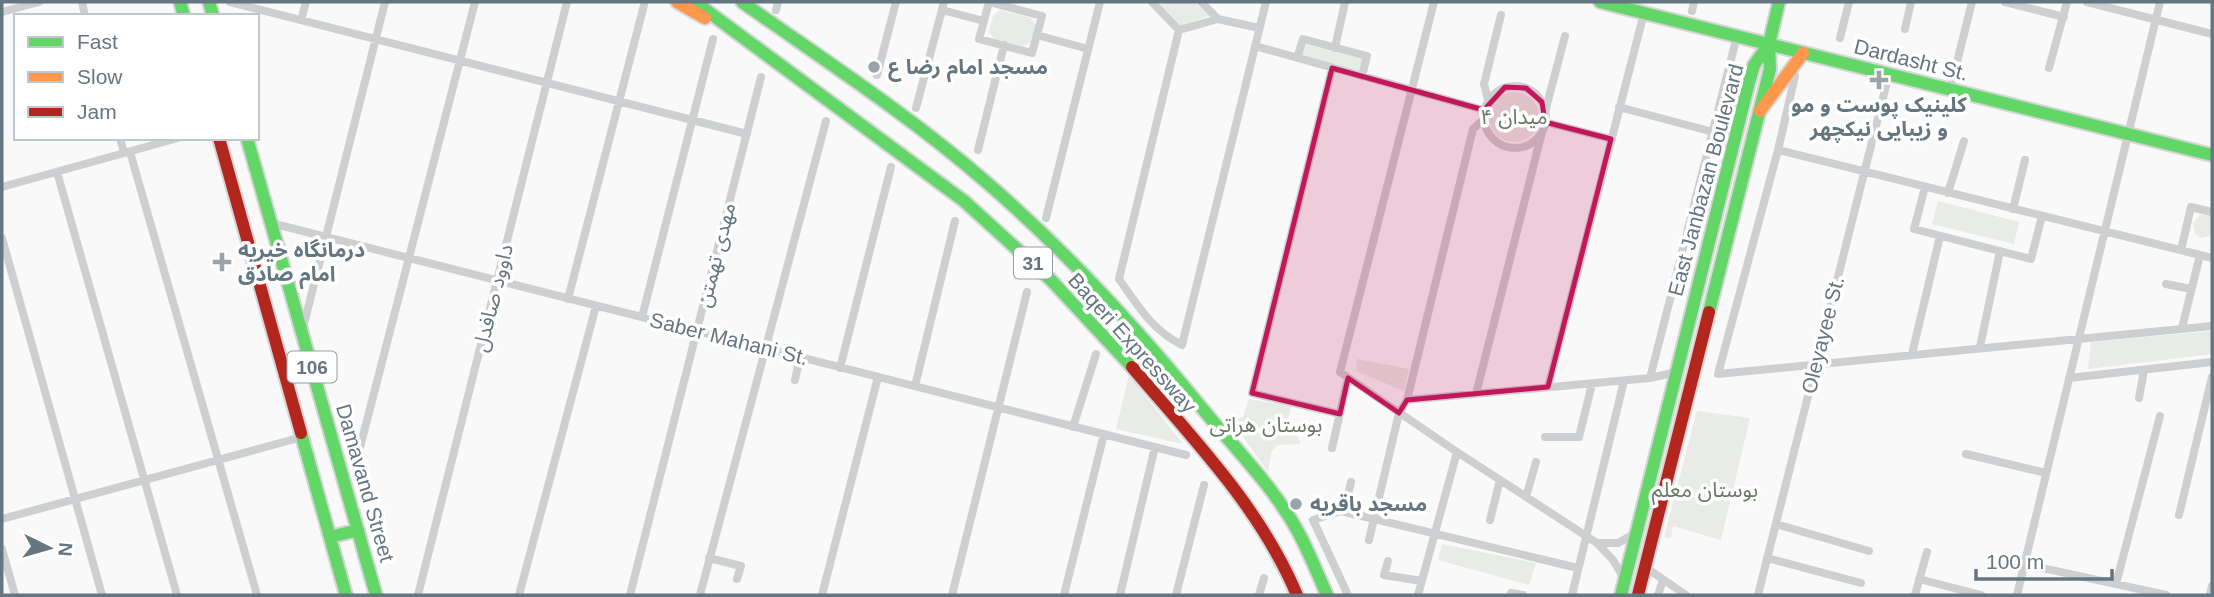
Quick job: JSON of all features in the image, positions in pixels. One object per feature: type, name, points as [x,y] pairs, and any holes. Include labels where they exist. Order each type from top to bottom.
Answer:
[{"type":"main road","points":[[677,2],[735,34]]},
{"type":"main road","name":"Baqeri Expressway","points":[[695,2],[735,34],[893,145],[966,202],[1023,252],[1090,320],[1256,514],[1282,560],[1297,595]]},
{"type":"main road","name":"Dardasht St.","points":[[1600,2],[2212,155]]},
{"type":"main road","points":[[1769,44],[1779,2]]},
{"type":"main road","name":"Baqeri Expressway","points":[[746,4],[912,123],[984,180],[1041,232],[1109,301],[1184,386],[1277,500],[1301,539],[1327,595]]},
{"type":"main road","name":"East Janbazan Boulevard","points":[[1638,595],[1770,69],[1769,44]]},
{"type":"main road","name":"East Janbazan Boulevard","points":[[1621,595],[1748,86],[1754,65],[1769,44]]},
{"type":"main road","points":[[1758,114],[1803,53]]},
{"type":"main road","name":"106","points":[[220,140],[346,595]]},
{"type":"main road","name":"Damavand Street","points":[[248,140],[376,595]]},
{"type":"main road","points":[[330,537],[358,530]]},
{"type":"street","points":[[2,12],[39,2]]},
{"type":"street","points":[[230,2],[747,134]]},
{"type":"street","points":[[301,20],[306,2]]},
{"type":"street","points":[[302,332],[385,2]]},
{"type":"street","points":[[357,459],[475,2]]},
{"type":"street","name":"داوود صافدل","points":[[418,595],[568,2]]},
{"type":"street","points":[[877,75],[896,2]]},
{"type":"street","points":[[989,2],[1014,5],[1042,16],[1032,53],[979,39],[989,2]]},
{"type":"street","points":[[1046,218],[1100,2]]},
{"type":"street","points":[[1152,2],[1179,30]]},
{"type":"street","points":[[1201,2],[1218,19]]},
{"type":"street","points":[[1179,30],[1119,279],[1151,324],[1182,345],[1266,2]]},
{"type":"street","points":[[1335,48],[1345,2]]},
{"type":"street","points":[[1434,2],[1340,372],[1597,543],[1613,559],[1625,580]]},
{"type":"street","points":[[1840,38],[1849,2]]},
{"type":"street","points":[[1905,29],[1912,2]]},
{"type":"street","points":[[1950,90],[1972,2]]},
{"type":"street","points":[[2005,2],[2064,17]]},
{"type":"street","points":[[2049,68],[2067,2]]},
{"type":"street","points":[[2087,2],[2212,34]]},
{"type":"street","points":[[2017,595],[2160,2]]},
{"type":"street","points":[[568,299],[644,5]]},
{"type":"street","points":[[916,108],[943,6],[984,21]]},
{"type":"street","points":[[1548,387],[1644,13]]},
{"type":"street","points":[[1488,100],[1484,84],[1501,15]]},
{"type":"street","points":[[1179,30],[1218,19],[1259,28]]},
{"type":"street","points":[[1037,35],[1088,49]]},
{"type":"street","points":[[1476,394],[1565,36]]},
{"type":"street","points":[[1650,378],[1737,36]]},
{"type":"street","points":[[642,317],[713,39]]},
{"type":"street","points":[[1297,58],[1303,39],[1367,56],[1362,76]]},
{"type":"street","points":[[978,150],[1004,45]]},
{"type":"street","points":[[1255,46],[1484,110]]},
{"type":"street","points":[[1332,68],[1252,393],[1340,414]]},
{"type":"street","name":"Oleyayee St.","points":[[1758,595],[1889,74]]},
{"type":"street","points":[[1795,76],[1718,374],[2212,326]]},
{"type":"street","name":"مهدی تهمتن","points":[[630,595],[761,77]]},
{"type":"street","points":[[1542,132],[1528,145],[1508,147],[1491,138],[1483,120],[1484,110],[1488,100],[1496,92],[1516,85],[1535,93],[1545,112]]},
{"type":"street","points":[[1619,107],[1713,132]]},
{"type":"street","points":[[1369,540],[1399,413],[1407,400],[1473,129],[1483,120]]},
{"type":"street","points":[[699,595],[826,121]]},
{"type":"street","points":[[1545,122],[1611,139]]},
{"type":"street","points":[[121,140],[127,152],[257,595]]},
{"type":"street","points":[[2,187],[170,140]]},
{"type":"street","points":[[1948,193],[1964,141]]},
{"type":"street","points":[[1778,150],[2212,258]]},
{"type":"street","points":[[2013,209],[2025,160]]},
{"type":"street","points":[[840,368],[891,166]]},
{"type":"street","points":[[57,172],[177,595]]},
{"type":"street","points":[[1926,187],[1914,229],[2031,259],[2042,216]]},
{"type":"street","points":[[2180,250],[2191,207],[2212,212]]},
{"type":"street","points":[[915,386],[955,221]]},
{"type":"street","name":"Saber Mahani St.","points":[[271,223],[1186,455]]},
{"type":"street","points":[[1912,354],[1940,236]]},
{"type":"street","points":[[2,238],[102,595]]},
{"type":"street","points":[[1980,347],[2000,251]]},
{"type":"street","points":[[2182,328],[2200,255]]},
{"type":"street","points":[[2166,284],[2191,289]]},
{"type":"street","points":[[952,595],[1027,292]]},
{"type":"street","points":[[519,595],[596,306]]},
{"type":"street","points":[[1073,427],[1096,354]]},
{"type":"street","points":[[794,380],[800,357]]},
{"type":"street","points":[[2069,378],[2212,362]]},
{"type":"street","points":[[2139,398],[2144,370]]},
{"type":"street","points":[[1407,400],[1624,381],[1677,372]]},
{"type":"street","points":[[822,595],[878,377]]},
{"type":"street","points":[[2179,515],[2212,377]]},
{"type":"street","points":[[1332,448],[1348,379]]},
{"type":"street","points":[[1572,595],[1624,381]]},
{"type":"street","points":[[1545,437],[1579,437],[1592,384]]},
{"type":"street","points":[[2116,584],[2160,416]]},
{"type":"street","points":[[1064,595],[1104,434]]},
{"type":"street","points":[[2,519],[302,436]]},
{"type":"street","points":[[1119,595],[1155,447]]},
{"type":"street","points":[[1418,595],[1457,452]]},
{"type":"street","points":[[1966,454],[2046,472]]},
{"type":"street","points":[[1526,497],[1536,462]]},
{"type":"street","points":[[1490,520],[1500,480]]},
{"type":"street","points":[[1344,511],[1351,482]]},
{"type":"street","points":[[1176,595],[1204,485]]},
{"type":"street","points":[[1348,595],[1313,520],[1344,511],[1578,568]]},
{"type":"street","points":[[1776,524],[1869,551]]},
{"type":"street","points":[[1597,543],[1618,543],[1637,533]]},
{"type":"street","points":[[2,549],[15,595]]},
{"type":"street","points":[[1915,595],[1927,552]]},
{"type":"street","points":[[709,558],[741,566],[737,579]]},
{"type":"street","points":[[1768,558],[1861,583]]},
{"type":"street","points":[[1388,561],[1384,575],[1422,581]]},
{"type":"street","points":[[2024,564],[2166,595]]},
{"type":"street","points":[[1645,568],[1686,595]]},
{"type":"street","points":[[1259,595],[1264,578]]},
{"type":"street","points":[[1919,579],[1981,595]]},
{"type":"street","points":[[1658,595],[1663,580]]},
{"type":"street","points":[[2210,595],[2212,586]]},
{"type":"street","points":[[1511,593],[1522,595]]},
{"type":"highlighted area","points":[[1332,68],[1484,110],[1505,87],[1526,88],[1542,102],[1545,122],[1611,139],[1548,387],[1407,400],[1399,413],[1348,378],[1340,414],[1252,393]]},
{"type":"green space","points":[[1194,2],[1209,16],[1181,26],[1160,4]]},
{"type":"green space","points":[[1000,10],[1031,18],[1036,25],[1031,42],[1024,46],[994,39],[989,32],[993,16]]},
{"type":"green space","points":[[1305,44],[1363,59],[1360,72],[1301,57]]},
{"type":"green space","name":"میدان ۴","points":[[1514,92],[1531,100],[1539,117],[1531,134],[1514,142],[1497,134],[1489,117],[1497,100]]},
{"type":"green space","points":[[1938,201],[2019,222],[2014,244],[1932,224]]},
{"type":"green space","points":[[2208,214],[2212,217],[2212,236],[2201,238],[2195,234],[2193,223],[2200,215]]},
{"type":"green space","points":[[2212,331],[2212,354],[2088,369],[2091,342]]},
{"type":"green space","points":[[1357,359],[1409,369],[1404,391],[1356,371]]},
{"type":"green space","points":[[1129,375],[1183,444],[1116,429]]},
{"type":"green space","name":"بوستان هراتی","points":[[1249,399],[1292,406],[1288,417],[1301,444],[1277,445],[1271,453],[1268,472],[1232,421],[1243,417]]},
{"type":"green space","name":"بوستان معلم","points":[[1697,411],[1750,418],[1721,540],[1673,526],[1671,538],[1664,537]]},
{"type":"green space","points":[[1442,544],[1536,563],[1529,585],[1438,560]]},
{"type":"traffic: fast","points":[[180,2],[183,14]]},
{"type":"traffic: fast","points":[[209,2],[212,14]]},
{"type":"traffic: fast","points":[[695,2],[964,201],[1051,280],[1132,367]]},
{"type":"traffic: fast","points":[[742,2],[926,133],[1014,207],[1071,261],[1151,347],[1263,481],[1296,528],[1327,595]]},
{"type":"traffic: fast","points":[[1600,2],[2212,155]]},
{"type":"traffic: fast","points":[[1709,312],[1770,69],[1769,44],[1779,2]]},
{"type":"traffic: fast","points":[[1621,595],[1748,86],[1754,65],[1769,44]]},
{"type":"traffic: fast","points":[[248,140],[376,595]]},
{"type":"traffic: fast","points":[[301,433],[346,595]]},
{"type":"traffic: fast","points":[[330,537],[358,530]]},
{"type":"traffic: slow","points":[[677,2],[705,18]]},
{"type":"traffic: slow","points":[[1760,111],[1803,53]]},
{"type":"traffic: jam","points":[[220,140],[301,433]]},
{"type":"traffic: jam","points":[[1638,595],[1709,312]]},
{"type":"traffic: jam","points":[[1132,367],[1245,503],[1282,563],[1297,595]]},
{"type":"place","name":"مسجد امام رضا ع","points":[[874,67]]},
{"type":"place","name":"کلینیک پوست و مو و زیبایی نیکچهر","points":[[1879,80]]},
{"type":"place","name":"درمانگاه خیریه امام صادق","points":[[222,262]]},
{"type":"place","name":"مسجد باقریه","points":[[1296,504]]}]
